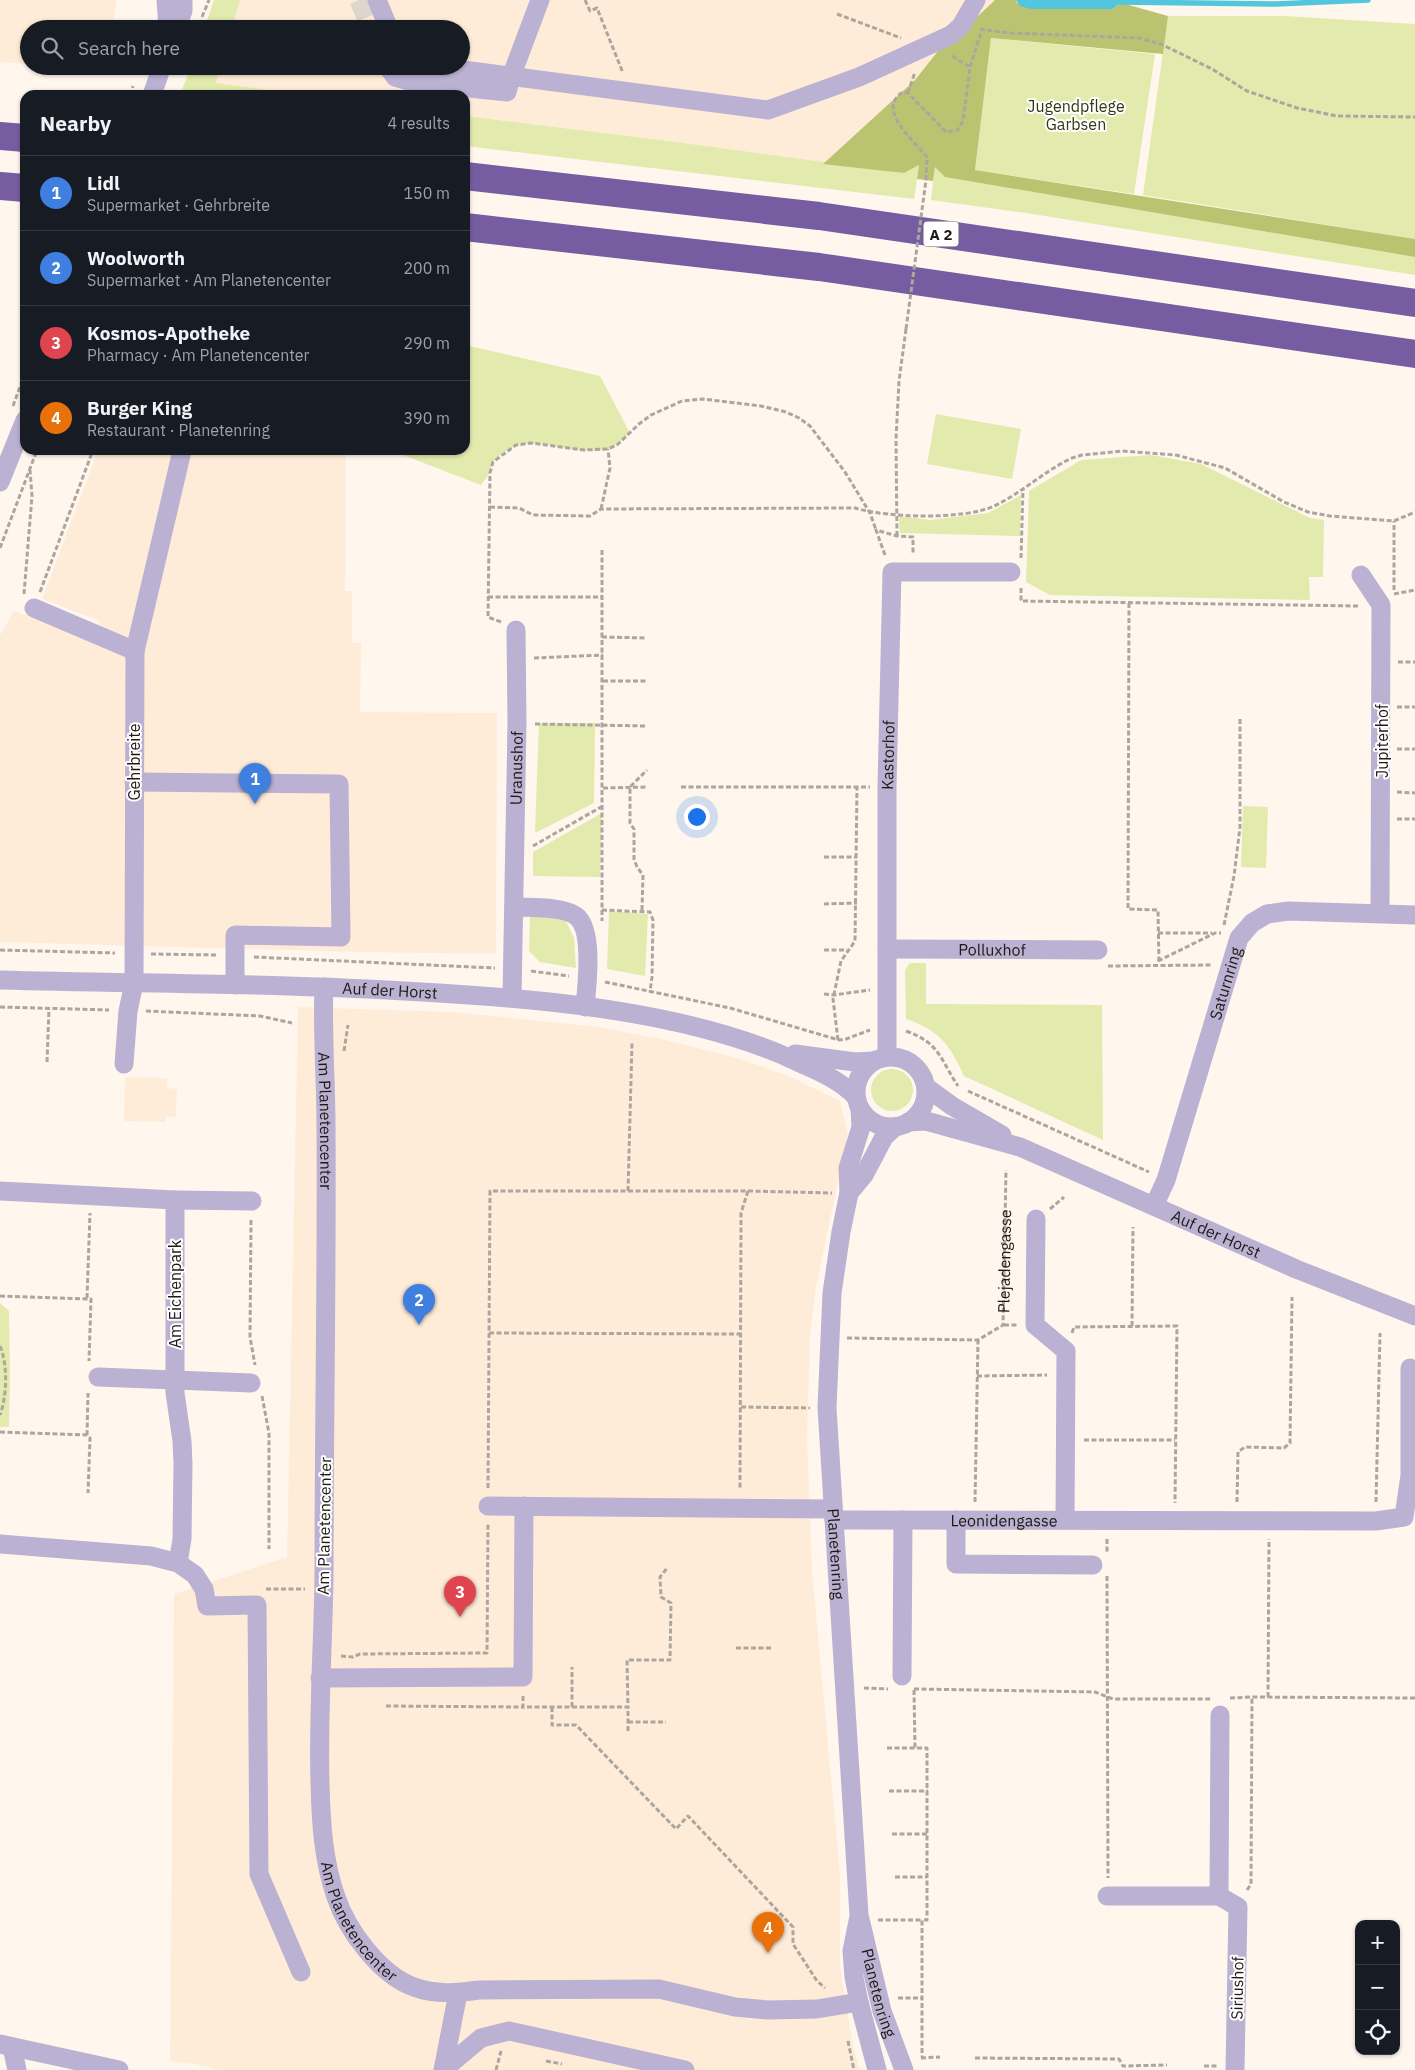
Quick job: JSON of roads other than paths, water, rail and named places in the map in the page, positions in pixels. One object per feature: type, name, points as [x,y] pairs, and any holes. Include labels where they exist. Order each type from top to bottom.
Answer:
[{"type":"highway","points":[[0,136],[20,138]]},
{"type":"highway","name":"A 2","points":[[470,177],[819,216],[1415,303]]},
{"type":"highway","points":[[0,186],[20,188]]},
{"type":"highway","points":[[470,228],[819,267],[1415,354]]},
{"type":"street","points":[[166,0],[167,20]]},
{"type":"street","points":[[180,20],[183,11],[183,0]]},
{"type":"street","points":[[377,0],[385,20]]},
{"type":"street","points":[[394,75],[413,82],[507,92],[510,77],[540,0]]},
{"type":"street","points":[[470,71],[768,110],[859,76],[951,35],[961,26],[976,0]]},
{"type":"street","points":[[154,90],[159,75]]},
{"type":"street","points":[[0,482],[20,432]]},
{"type":"street","name":"Gehrbreite","points":[[124,1064],[128,1011],[134,983],[135,651],[181,455]]},
{"type":"street","name":"Kastorhof","points":[[880,1059],[887,1029],[888,787],[892,572],[1016,572]]},
{"type":"street","name":"Jupiterhof","points":[[1361,575],[1388,600],[1380,913]]},
{"type":"street","points":[[34,608],[135,651]]},
{"type":"street","name":"Uranushof","points":[[512,998],[517,723],[516,630]]},
{"type":"street","points":[[134,782],[339,784],[341,937],[235,935],[235,984]]},
{"type":"street","points":[[514,907],[555,910],[576,916],[583,924],[587,946],[585,1006]]},
{"type":"street","name":"Saturnring","points":[[1154,1206],[1166,1180],[1238,938],[1252,923],[1267,914],[1288,911],[1415,914]]},
{"type":"street","name":"Polluxhof","points":[[887,948],[1098,950]]},
{"type":"street","name":"Auf der Horst","points":[[0,980],[324,987],[512,998],[585,1006],[662,1020],[718,1033],[774,1051],[846,1087],[858,1103]]},
{"type":"street","name":"Am Planetencenter","points":[[324,987],[323,1033],[326,1122],[323,1592],[320,1678],[322,1829],[326,1860],[336,1899],[344,1917],[358,1939],[398,1979],[414,1987],[435,1992],[659,1989],[743,2008],[768,2010],[817,2009],[850,2003]]},
{"type":"street","name":"Auf der Horst","points":[[774,1051],[831,1060],[880,1059]]},
{"type":"street","points":[[900,1058],[912,1064],[921,1074],[926,1087],[925,1101],[919,1113],[902,1124],[882,1126],[869,1120],[858,1103],[857,1083],[863,1070],[880,1059],[900,1058]]},
{"type":"street","name":"Auf der Horst","points":[[926,1087],[944,1101],[1020,1147],[1296,1269],[1415,1316]]},
{"type":"street","name":"Planetenring","points":[[858,1103],[861,1127],[848,1168],[849,1193],[836,1258],[829,1338],[827,1408],[843,1688],[859,1915],[882,2011],[906,2068]]},
{"type":"street","name":"Auf der Horst","points":[[902,1124],[926,1121],[1020,1147]]},
{"type":"street","name":"Planetenring","points":[[849,1193],[864,1175],[884,1137],[902,1124]]},
{"type":"street","points":[[0,1191],[252,1202]]},
{"type":"street","name":"Am Eichenpark","points":[[175,1200],[175,1380],[183,1464],[182,1538],[178,1564]]},
{"type":"street","points":[[1036,1219],[1035,1325],[1066,1351],[1065,1520]]},
{"type":"street","name":"Leonidengasse","points":[[488,1506],[740,1510],[903,1520],[1376,1521],[1404,1516],[1410,1475],[1410,1368]]},
{"type":"street","points":[[98,1377],[251,1383]]},
{"type":"street","points":[[320,1678],[523,1678],[524,1506]]},
{"type":"street","points":[[903,1520],[904,1686]]},
{"type":"street","points":[[965,1520],[956,1564],[1102,1564]]},
{"type":"street","points":[[0,1544],[151,1556],[178,1564],[195,1576],[204,1589],[207,1606],[261,1597],[259,1874],[301,1972]]},
{"type":"street","points":[[1108,1896],[1219,1896],[1219,1704]]},
{"type":"street","name":"Siriushof","points":[[1219,1896],[1238,1907],[1236,2070]]},
{"type":"street","name":"Planetenring","points":[[859,1915],[852,1951],[850,2003],[877,2070]]},
{"type":"street","points":[[443,2070],[458,1993]]},
{"type":"street","points":[[443,2070],[481,2038],[509,2031],[685,2070]]},
{"type":"street","points":[[468,2070],[470,2056],[481,2038]]},
{"type":"street","points":[[6,2046],[17,2070]]},
{"type":"street","points":[[6,2046],[119,2070]]},
{"type":"water","points":[[1016,0],[1117,0],[1118,2],[1116,7],[1112,9],[1031,9],[1020,6]]},
{"type":"waterway","points":[[1118,2],[1276,4],[1368,0]]},
{"type":"tunnel","points":[[359,0],[367,20]]},
{"type":"place","name":"Lidl","points":[[255,804]]},
{"type":"place","name":"Woolworth","points":[[419,1325]]},
{"type":"place","name":"Kosmos-Apotheke","points":[[460,1617]]},
{"type":"place","name":"Burger King","points":[[768,1953]]},
{"type":"park label","name":"Jugendpflege Garbsen","points":[[1076,115]]}]
